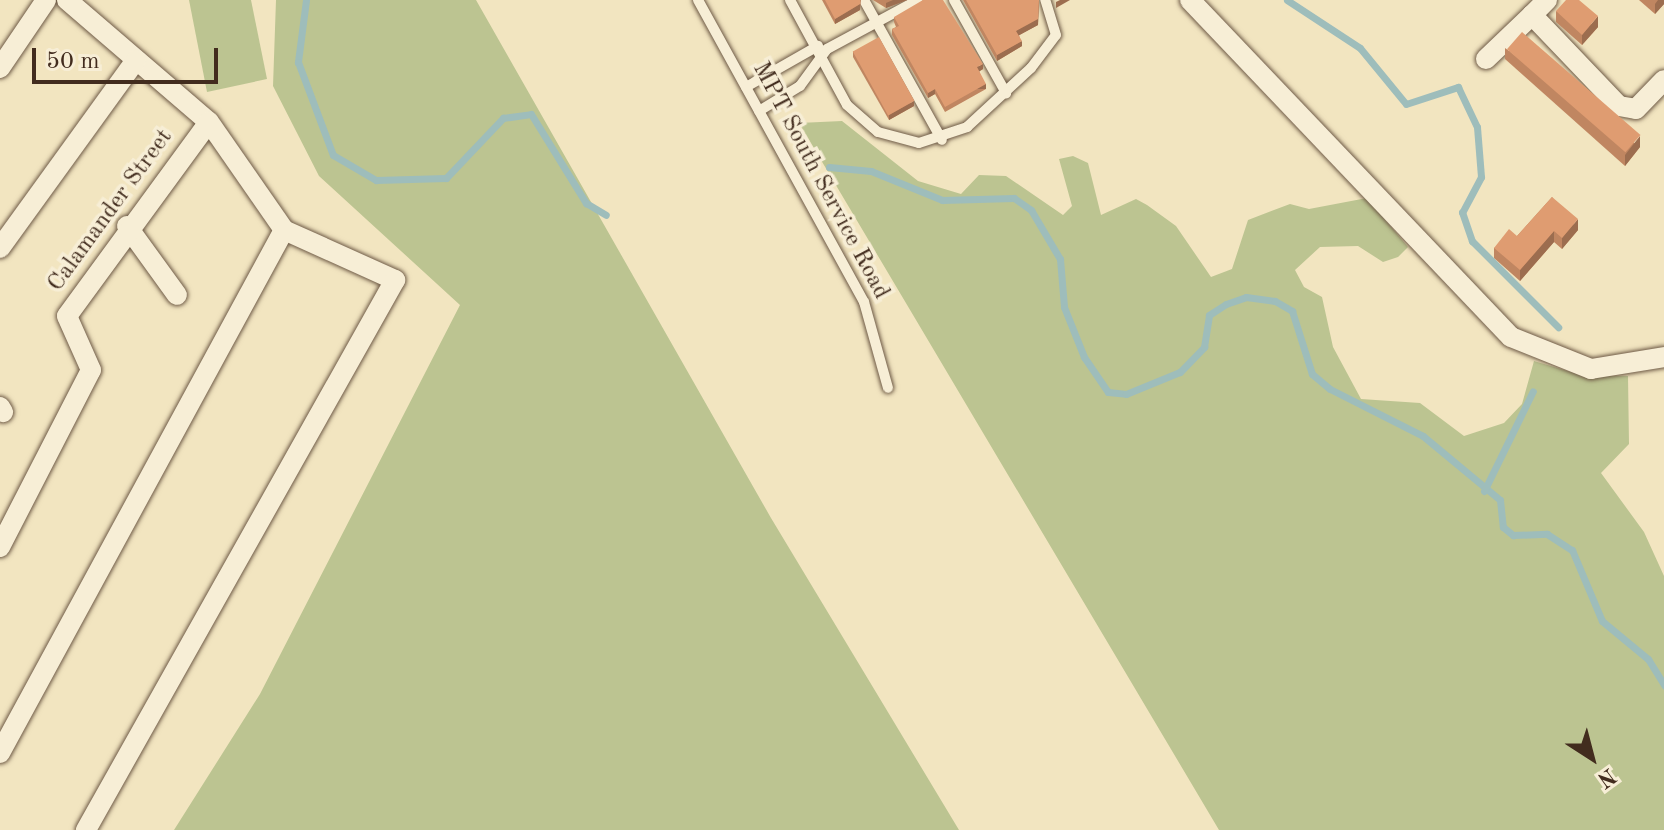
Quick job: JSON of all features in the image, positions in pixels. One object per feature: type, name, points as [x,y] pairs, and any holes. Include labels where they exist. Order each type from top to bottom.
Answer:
[{"type":"street","points":[[0,68],[46,0]]},
{"type":"street","points":[[67,0],[209,122],[284,230],[395,280],[86,830]]},
{"type":"street","points":[[1190,0],[1511,337],[1591,369],[1664,357]]},
{"type":"street","points":[[1486,59],[1540,7],[1628,110],[1664,80]]},
{"type":"street","points":[[0,248],[136,60]]},
{"type":"street","name":"Calamander Street","points":[[0,547],[91,370],[67,316],[127,226],[209,122]]},
{"type":"street","points":[[127,226],[177,295]]},
{"type":"street","points":[[2,745],[284,230]]},
{"type":"lane","name":"MPT South Service Road","points":[[698,0],[864,302],[888,388]]},
{"type":"lane","points":[[790,0],[847,105],[878,132],[919,143],[942,140],[1006,93],[1056,35],[1045,0]]},
{"type":"lane","points":[[864,0],[942,140]]},
{"type":"lane","points":[[759,111],[822,63],[827,49],[918,0]]},
{"type":"lane","points":[[954,0],[1006,93]]},
{"type":"lane","points":[[746,87],[789,66],[812,44]]},
{"type":"lane","points":[[812,44],[827,49]]},
{"type":"green space","points":[[189,0],[251,0],[267,79],[207,92]]},
{"type":"green space","points":[[276,0],[476,0],[771,518],[959,830],[174,830],[260,694],[460,305],[319,176],[273,86]]},
{"type":"green space","points":[[842,121],[918,181],[961,194],[979,175],[1006,176],[1063,215],[1072,206],[1059,159],[1073,156],[1088,163],[1101,215],[1136,199],[1147,205],[1176,226],[1211,277],[1232,269],[1248,220],[1290,204],[1309,209],[1367,198],[1408,247],[1398,257],[1383,262],[1358,246],[1320,247],[1295,270],[1304,287],[1322,297],[1333,347],[1361,399],[1420,403],[1464,436],[1504,423],[1522,404],[1534,361],[1581,375],[1628,376],[1629,444],[1601,473],[1644,532],[1664,576],[1664,830],[1219,830],[799,123]]},
{"type":"building","points":[[825,0],[860,0],[860,4],[835,19]]},
{"type":"building","points":[[923,0],[943,0],[983,64],[977,67],[986,84],[945,107],[935,89],[928,93],[892,29],[899,26],[894,17]]},
{"type":"building","points":[[966,0],[1039,0],[1038,19],[1016,31],[1022,41],[997,55]]},
{"type":"building","points":[[1566,0],[1579,0],[1598,16],[1582,35],[1556,11]]},
{"type":"building","points":[[1522,32],[1640,135],[1625,152],[1507,49]]},
{"type":"building","points":[[879,37],[914,101],[888,115],[853,52]]},
{"type":"building","points":[[1552,197],[1578,219],[1562,238],[1554,231],[1520,270],[1494,248],[1509,229],[1517,236]]},
{"type":"waterway","points":[[306,0],[298,62],[333,155],[376,180],[446,178],[503,118],[531,114],[586,203],[606,215]]},
{"type":"waterway","points":[[1287,0],[1360,48],[1406,104],[1458,87],[1477,127],[1481,177],[1462,212],[1472,241],[1558,327]]},
{"type":"waterway","points":[[829,167],[871,171],[942,200],[1014,198],[1031,210],[1060,259],[1064,307],[1084,357],[1108,392],[1126,394],[1180,372],[1204,347],[1209,315],[1226,304],[1246,297],[1275,301],[1292,311],[1312,374],[1330,389],[1423,436],[1500,500],[1503,527],[1513,535],[1547,534],[1572,550],[1602,621],[1648,659],[1664,685]]},
{"type":"waterway","points":[[1484,491],[1533,391]]}]
